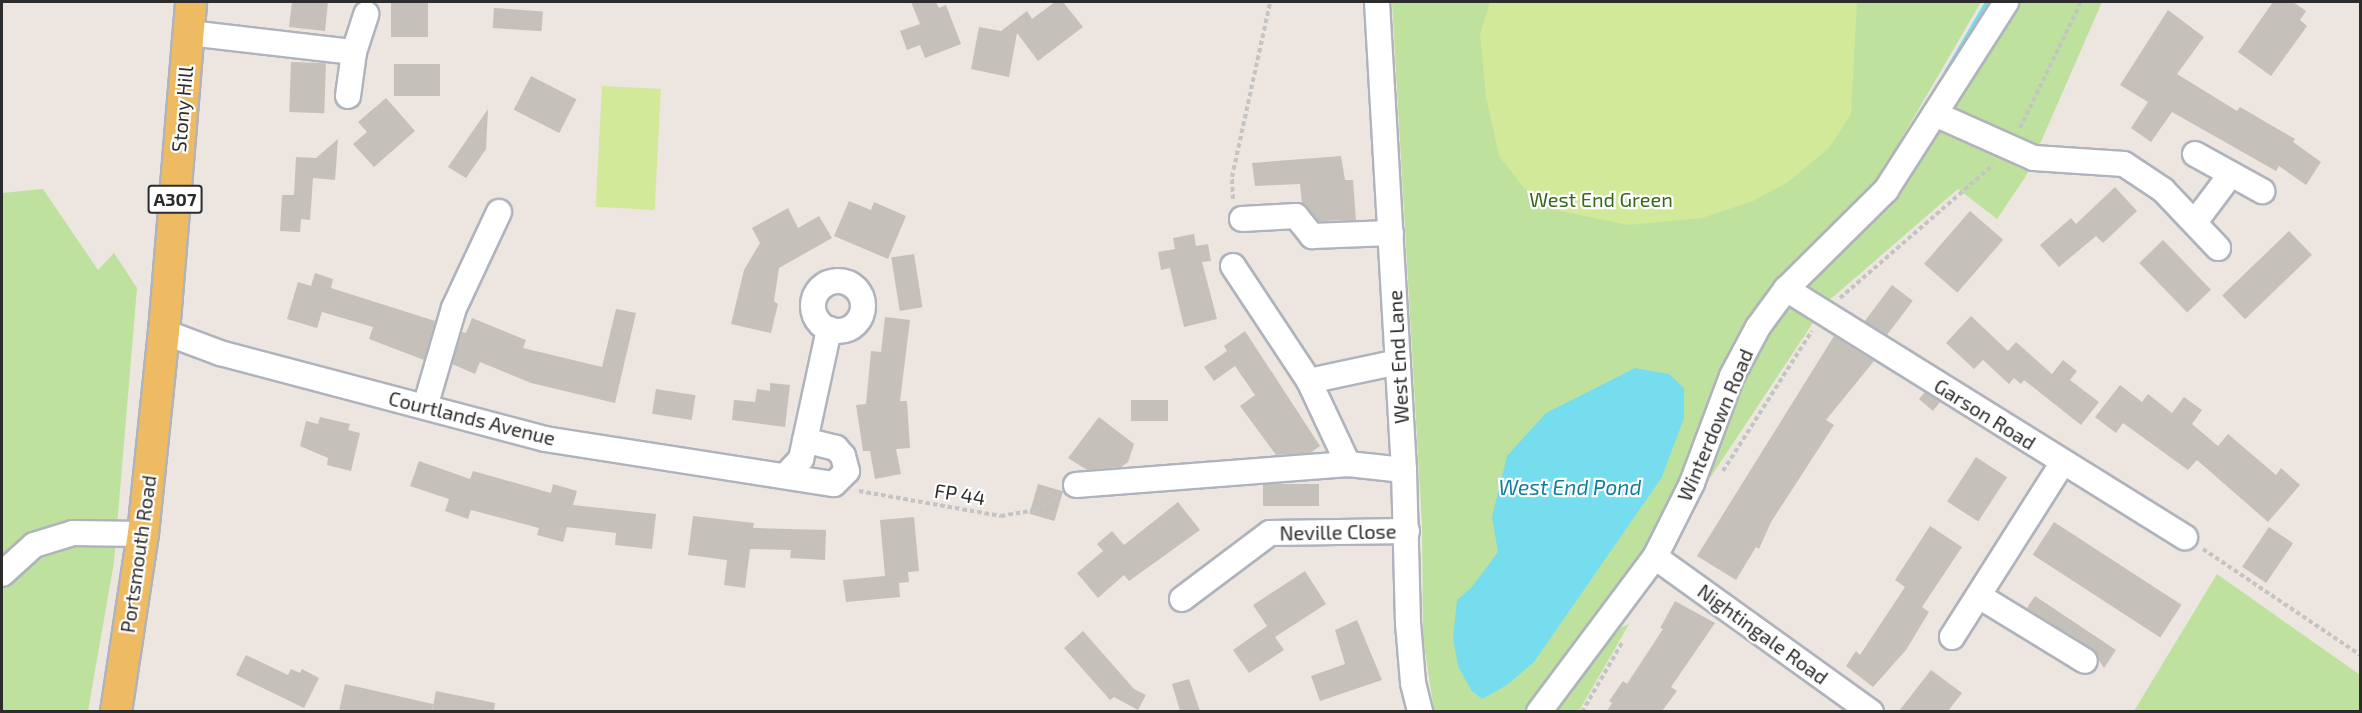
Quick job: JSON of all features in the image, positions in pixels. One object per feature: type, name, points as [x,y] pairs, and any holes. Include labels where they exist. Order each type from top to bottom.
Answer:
[{"type":"main road","name":"Stony Hill","points":[[158,396],[191,2]]},
{"type":"main road","name":"Portsmouth Road","points":[[116,711],[143,534],[158,396]]},
{"type":"street","name":"West End Lane","points":[[1377,2],[1404,470],[1411,665],[1420,711]]},
{"type":"street","name":"Winterdown Road","points":[[1542,710],[1655,557],[1692,483],[1732,376],[1758,327],[1786,289],[1886,190],[2006,2]]},
{"type":"street","points":[[348,96],[354,52],[366,14]]},
{"type":"street","points":[[189,33],[354,52]]},
{"type":"street","points":[[1935,114],[2034,158],[2124,164],[2163,190],[2218,248]]},
{"type":"street","points":[[2195,154],[2262,191]]},
{"type":"street","points":[[2195,222],[2231,174]]},
{"type":"street","points":[[425,407],[454,308],[499,212]]},
{"type":"street","points":[[1237,215],[1296,216],[1312,236],[1391,233]]},
{"type":"street","points":[[1233,266],[1309,381],[1348,464]]},
{"type":"street","name":"Garson Road","points":[[1786,289],[2062,464],[2185,537]]},
{"type":"street","points":[[787,474],[801,459],[828,329]]},
{"type":"street","name":"Courtlands Avenue","points":[[164,332],[220,353],[545,439],[787,474],[834,484]]},
{"type":"street","points":[[1309,381],[1398,362]]},
{"type":"street","points":[[805,440],[836,448],[843,456],[847,471],[834,484]]},
{"type":"street","points":[[1076,485],[1348,464],[1404,470]]},
{"type":"street","points":[[1952,638],[2062,464]]},
{"type":"street","name":"Neville Close","points":[[1182,599],[1270,533],[1407,531]]},
{"type":"street","points":[[2,574],[33,545],[73,533],[143,534]]},
{"type":"street","name":"Nightingale Road","points":[[1655,557],[1848,704],[1871,711]]},
{"type":"street","points":[[1979,596],[2085,661]]},
{"type":"path","points":[[1237,215],[1232,177],[1270,2]]},
{"type":"path","points":[[1721,474],[1825,313],[1974,184],[2010,147],[2081,2]]},
{"type":"path","name":"FP 44","points":[[834,484],[869,495],[1001,516],[1035,510],[1076,485]]},
{"type":"path","points":[[2185,537],[2361,655]]},
{"type":"path","points":[[1582,711],[1628,634]]},
{"type":"green space","name":"West End Green","points":[[1392,2],[1981,2],[1864,203],[1797,269],[1652,551],[1528,711],[1434,711],[1423,638],[1422,524]]},
{"type":"green space","points":[[1490,2],[1857,2],[1851,114],[1829,148],[1788,182],[1753,201],[1702,218],[1628,225],[1556,210],[1525,189],[1499,156],[1486,96],[1480,35]]},
{"type":"green space","points":[[2019,2],[2102,2],[2026,176],[1997,219],[1958,189],[1826,303],[1710,478],[1711,463],[1735,397],[1770,329],[1961,97]]},
{"type":"green space","points":[[602,86],[661,89],[655,210],[596,207]]},
{"type":"green space","points":[[43,189],[98,270],[114,253],[137,288],[114,562],[88,711],[2,711],[2,193]]},
{"type":"green space","points":[[2217,574],[2360,675],[2360,711],[2134,711]]},
{"type":"green space","points":[[1629,624],[1579,711],[1558,711],[1597,656],[1620,628]]},
{"type":"water","name":"West End Pond","points":[[1635,368],[1669,374],[1684,388],[1684,418],[1662,477],[1534,662],[1507,685],[1482,699],[1471,690],[1458,666],[1453,638],[1457,600],[1471,588],[1498,552],[1492,517],[1507,456],[1546,413]]},
{"type":"building","points":[[292,2],[328,2],[325,31],[289,27]]},
{"type":"building","points":[[391,2],[428,2],[428,37],[391,37]]},
{"type":"building","points":[[911,2],[936,2],[939,8],[946,5],[961,44],[925,58],[920,45],[907,50],[900,31],[920,24]]},
{"type":"building","points":[[1055,2],[1063,2],[1083,27],[1038,61],[1017,33],[1009,77],[971,69],[979,27],[1001,31],[1027,11],[1032,19]]},
{"type":"building","points":[[2273,2],[2293,2],[2306,11],[2300,20],[2307,26],[2271,76],[2238,52]]},
{"type":"building","points":[[494,8],[543,11],[541,31],[493,28]]},
{"type":"building","points":[[2168,10],[2204,37],[2177,74],[2237,111],[2240,107],[2295,139],[2293,142],[2321,162],[2306,185],[2279,166],[2276,171],[2172,112],[2151,142],[2131,128],[2148,102],[2120,85]]},
{"type":"building","points":[[291,62],[326,63],[324,113],[289,112]]},
{"type":"building","points":[[394,64],[440,64],[440,96],[394,96]]},
{"type":"building","points":[[531,76],[576,99],[559,133],[514,110]]},
{"type":"building","points":[[386,98],[415,131],[374,167],[353,144],[367,132],[358,122]]},
{"type":"building","points":[[488,109],[486,149],[466,178],[448,167]]},
{"type":"building","points":[[338,139],[335,180],[313,178],[310,220],[301,219],[300,232],[280,231],[282,195],[294,195],[296,157],[316,158]]},
{"type":"building","points":[[1341,156],[1345,180],[1353,180],[1356,220],[1319,221],[1302,203],[1300,184],[1255,186],[1252,163]]},
{"type":"building","points":[[2115,187],[2137,211],[2103,243],[2096,236],[2059,267],[2040,245],[2071,218],[2076,224]]},
{"type":"building","points":[[849,201],[871,210],[874,202],[906,216],[888,259],[834,236]]},
{"type":"building","points":[[788,208],[798,228],[819,216],[832,238],[779,268],[774,301],[778,304],[771,333],[731,324],[744,270],[760,243],[752,228]]},
{"type":"building","points":[[1970,211],[2003,240],[1957,293],[1924,264]]},
{"type":"building","points":[[2289,231],[2312,255],[2245,319],[2222,296]]},
{"type":"building","points":[[1194,234],[1196,246],[1208,244],[1211,261],[1202,262],[1217,319],[1184,327],[1170,268],[1161,270],[1158,252],[1175,249],[1173,238]]},
{"type":"building","points":[[2163,240],[2211,290],[2187,313],[2139,263]]},
{"type":"building","points":[[914,254],[922,307],[900,311],[891,258]]},
{"type":"building","points":[[315,273],[333,279],[331,288],[435,321],[424,360],[369,339],[373,327],[322,312],[317,328],[287,319],[298,282],[311,286]]},
{"type":"building","points":[[1892,285],[1913,301],[1885,337],[1864,322]]},
{"type":"building","points":[[616,309],[636,313],[615,403],[531,383],[480,362],[475,374],[452,364],[462,332],[466,333],[472,318],[526,340],[523,348],[602,367]]},
{"type":"building","points":[[1971,316],[2008,351],[2016,342],[2052,374],[2063,360],[2077,371],[2070,380],[2099,402],[2081,425],[2024,380],[2021,384],[2014,378],[2009,384],[1983,360],[1974,369],[1946,343]]},
{"type":"building","points":[[885,317],[910,320],[900,401],[907,401],[910,448],[896,449],[901,474],[875,479],[870,451],[863,451],[856,405],[866,404],[871,351],[881,352]]},
{"type":"building","points":[[1245,331],[1320,446],[1310,453],[1276,455],[1240,406],[1255,395],[1235,366],[1214,381],[1204,367],[1227,351],[1224,346]]},
{"type":"building","points":[[1834,336],[1874,361],[1826,420],[1834,425],[1771,522],[1759,549],[1756,547],[1736,580],[1697,556]]},
{"type":"building","points":[[770,383],[790,385],[785,427],[732,420],[734,400],[755,402],[757,389],[770,391]]},
{"type":"building","points":[[2120,385],[2142,402],[2148,394],[2172,413],[2184,397],[2202,410],[2192,424],[2218,446],[2228,434],[2276,475],[2281,468],[2300,485],[2268,522],[2197,460],[2188,470],[2123,423],[2116,433],[2095,417]]},
{"type":"building","points":[[656,389],[696,395],[692,420],[652,414]]},
{"type":"building","points":[[1925,392],[1940,402],[1933,411],[1919,399]]},
{"type":"building","points":[[1131,400],[1168,400],[1168,421],[1131,421]]},
{"type":"building","points":[[320,417],[350,424],[348,430],[360,433],[351,471],[327,465],[328,458],[300,446],[306,421],[318,424]]},
{"type":"building","points":[[1099,417],[1134,444],[1128,462],[1121,467],[1087,470],[1068,458]]},
{"type":"building","points":[[1976,457],[2007,477],[1978,522],[1947,501]]},
{"type":"building","points":[[419,461],[470,479],[473,471],[551,493],[553,484],[577,491],[573,505],[656,514],[652,549],[615,545],[616,533],[567,527],[563,542],[537,535],[539,528],[471,510],[468,519],[445,511],[449,499],[410,486]]},
{"type":"building","points":[[1038,484],[1063,491],[1054,521],[1029,514]]},
{"type":"building","points":[[1263,484],[1319,484],[1319,506],[1263,506]]},
{"type":"building","points":[[1178,502],[1200,530],[1129,581],[1124,575],[1098,598],[1077,573],[1103,551],[1097,544],[1112,531],[1124,545]]},
{"type":"building","points":[[693,516],[754,523],[753,528],[826,530],[825,560],[790,558],[791,550],[750,549],[745,588],[724,585],[727,560],[688,555]]},
{"type":"building","points":[[914,517],[919,571],[908,572],[909,582],[899,583],[900,597],[846,602],[843,580],[885,576],[880,520]]},
{"type":"building","points":[[2054,522],[2181,605],[2160,637],[2033,555]]},
{"type":"building","points":[[1930,526],[1962,547],[1922,607],[1929,612],[1906,650],[1873,687],[1846,666],[1856,651],[1860,655],[1905,587],[1895,580]]},
{"type":"building","points":[[2269,527],[2293,543],[2266,583],[2242,567]]},
{"type":"building","points":[[1305,571],[1326,604],[1275,637],[1284,650],[1249,673],[1233,650],[1267,626],[1253,605]]},
{"type":"building","points":[[2035,596],[2116,650],[2104,668],[2092,649],[2027,608]]},
{"type":"building","points":[[1675,601],[1715,623],[1671,687],[1677,691],[1662,711],[1607,711],[1612,703],[1609,701],[1623,681],[1627,684],[1663,629],[1660,628]]},
{"type":"building","points":[[1357,620],[1382,680],[1320,701],[1311,676],[1345,664],[1335,630]]},
{"type":"building","points":[[1083,631],[1134,689],[1146,695],[1138,710],[1114,697],[1110,700],[1064,648]]},
{"type":"building","points":[[246,655],[288,675],[291,669],[300,673],[302,669],[319,678],[304,708],[236,675]]},
{"type":"building","points":[[1931,670],[1962,693],[1948,711],[1899,711]]},
{"type":"building","points":[[1189,679],[1200,711],[1180,711],[1172,684]]},
{"type":"building","points":[[345,684],[433,704],[432,711],[339,711]]},
{"type":"building","points":[[436,691],[495,703],[494,711],[432,711]]},
{"type":"waterway","points":[[1947,72],[1988,2]]}]
